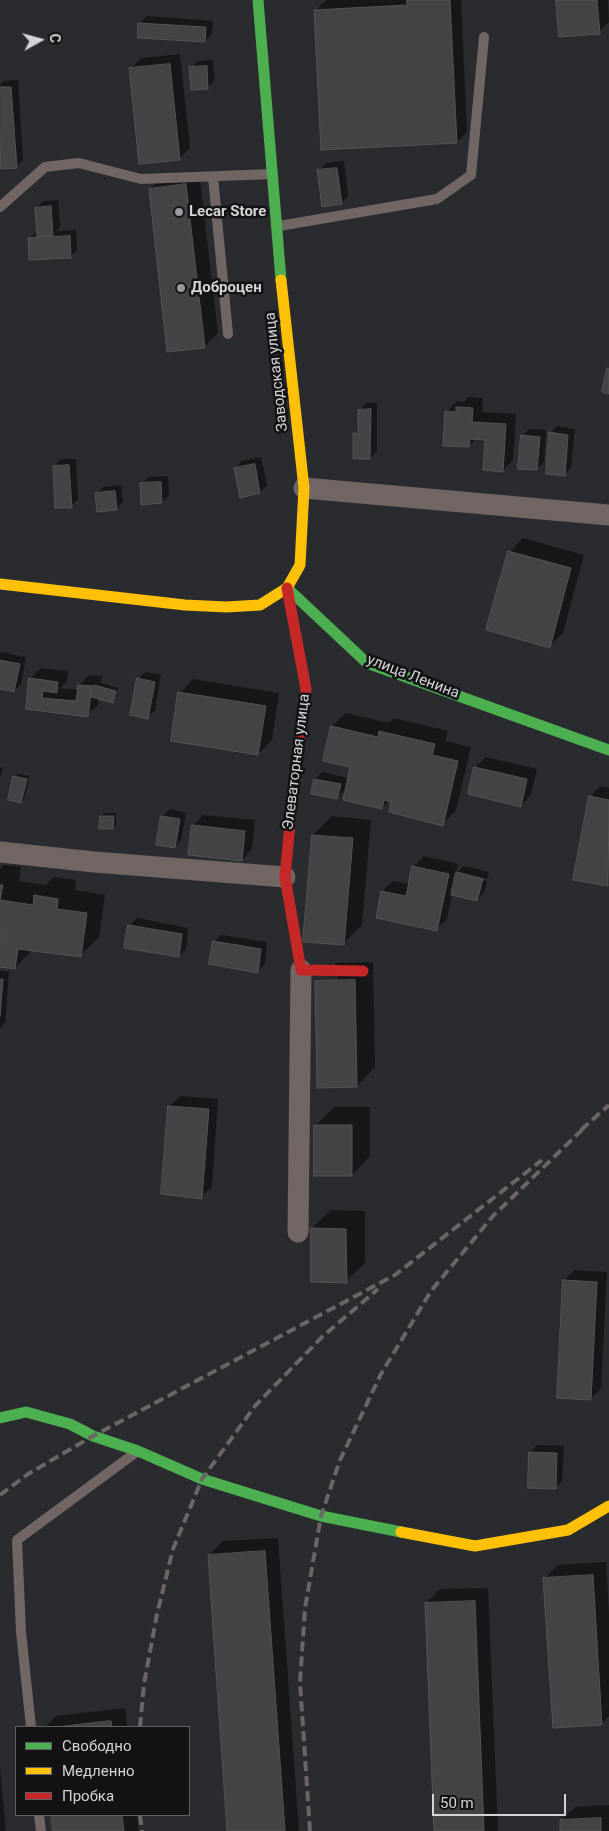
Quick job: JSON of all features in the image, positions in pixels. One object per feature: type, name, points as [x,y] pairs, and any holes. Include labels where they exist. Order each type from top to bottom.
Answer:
[{"type":"street","name":"Заводская улица","points":[[258,0],[304,488],[300,565],[287,588]]},
{"type":"street","points":[[304,488],[609,515]]},
{"type":"street","points":[[0,584],[185,605],[226,607],[260,605],[287,588]]},
{"type":"street","name":"улица Ленина","points":[[287,588],[367,662],[609,750]]},
{"type":"street","name":"Элеваторная улица","points":[[287,588],[306,689],[285,877],[301,970],[298,1232]]},
{"type":"street","points":[[0,852],[94,862],[285,877]]},
{"type":"street","points":[[301,970],[363,971]]},
{"type":"street","points":[[0,1418],[26,1412],[70,1424],[93,1436],[138,1451],[202,1480],[320,1516],[475,1546],[568,1530],[609,1506]]},
{"type":"lane","points":[[278,227],[437,200],[471,175],[484,37]]},
{"type":"lane","points":[[0,207],[45,167],[79,163],[141,179],[273,174]]},
{"type":"lane","points":[[213,177],[228,334]]},
{"type":"lane","points":[[30,1726],[21,1632],[17,1540],[138,1451]]},
{"type":"lane","points":[[39,1816],[41,1831]]},
{"type":"building","points":[[407,0],[450,0],[457,143],[321,150],[314,10],[407,5]]},
{"type":"building","points":[[556,0],[597,0],[600,34],[559,37]]},
{"type":"building","points":[[138,23],[206,27],[205,42],[138,38]]},
{"type":"building","points":[[170,64],[180,160],[139,164],[129,68]]},
{"type":"building","points":[[207,66],[208,89],[191,90],[189,67]]},
{"type":"building","points":[[0,87],[11,87],[17,168],[1,169]]},
{"type":"building","points":[[337,168],[342,204],[322,207],[317,170]]},
{"type":"building","points":[[186,184],[205,348],[167,352],[149,189]]},
{"type":"building","points":[[51,206],[53,235],[37,237],[35,208]]},
{"type":"building","points":[[70,236],[71,258],[29,260],[28,238]]},
{"type":"building","points":[[607,368],[609,369],[609,394],[602,392]]},
{"type":"building","points":[[456,407],[473,408],[472,422],[506,424],[503,472],[483,470],[485,440],[470,439],[469,447],[443,446],[445,411],[456,412]]},
{"type":"building","points":[[371,409],[370,459],[353,459],[353,433],[358,433],[358,410]]},
{"type":"building","points":[[549,432],[568,435],[565,476],[546,474]]},
{"type":"building","points":[[521,435],[540,437],[537,470],[518,469]]},
{"type":"building","points":[[255,464],[260,493],[240,498],[234,468]]},
{"type":"building","points":[[69,465],[72,508],[55,508],[53,466]]},
{"type":"building","points":[[161,482],[162,503],[141,505],[140,483]]},
{"type":"building","points":[[115,491],[117,510],[97,512],[95,493]]},
{"type":"building","points":[[508,551],[571,568],[550,648],[486,630]]},
{"type":"building","points":[[0,660],[20,664],[14,692],[0,689]]},
{"type":"building","points":[[29,678],[58,682],[57,693],[43,691],[42,698],[76,701],[78,685],[92,686],[88,717],[26,709]]},
{"type":"building","points":[[137,678],[155,682],[148,719],[130,715]]},
{"type":"building","points":[[94,685],[116,691],[113,703],[91,697]]},
{"type":"building","points":[[178,692],[266,706],[258,755],[171,741]]},
{"type":"building","points":[[331,726],[378,737],[379,731],[435,744],[432,755],[458,761],[443,826],[389,812],[391,802],[384,800],[382,809],[343,800],[350,767],[323,761]]},
{"type":"building","points":[[474,767],[527,779],[521,807],[468,794]]},
{"type":"building","points":[[13,776],[27,779],[21,803],[8,800]]},
{"type":"building","points":[[314,779],[341,784],[337,799],[311,794]]},
{"type":"building","points":[[589,796],[609,800],[608,886],[573,880]]},
{"type":"building","points":[[100,816],[114,816],[113,829],[99,829]]},
{"type":"building","points":[[161,816],[180,819],[175,848],[156,845]]},
{"type":"building","points":[[192,825],[245,831],[242,861],[188,855]]},
{"type":"building","points":[[312,835],[353,838],[344,945],[303,942]]},
{"type":"building","points":[[412,866],[449,874],[437,931],[376,918],[381,891],[406,896]]},
{"type":"building","points":[[456,872],[483,879],[477,901],[451,895]]},
{"type":"building","points":[[0,885],[3,885],[0,900]]},
{"type":"building","points":[[34,895],[58,899],[57,909],[87,913],[81,957],[18,949],[15,969],[0,967],[0,900],[33,905]]},
{"type":"building","points":[[128,925],[182,934],[179,957],[124,948]]},
{"type":"building","points":[[213,941],[261,949],[258,973],[209,964]]},
{"type":"building","points":[[0,979],[3,979],[0,1016]]},
{"type":"building","points":[[355,980],[357,1087],[317,1088],[315,981]]},
{"type":"building","points":[[168,1106],[209,1109],[202,1199],[161,1194]]},
{"type":"building","points":[[314,1125],[352,1125],[352,1176],[314,1176]]},
{"type":"building","points":[[311,1228],[346,1229],[347,1283],[311,1282]]},
{"type":"building","points":[[563,1280],[597,1282],[591,1400],[557,1398]]},
{"type":"building","points":[[529,1452],[557,1453],[556,1489],[528,1488]]},
{"type":"building","points":[[265,1551],[285,1831],[227,1831],[208,1555]]},
{"type":"building","points":[[593,1575],[602,1725],[553,1728],[543,1578]]},
{"type":"building","points":[[475,1601],[484,1831],[434,1831],[425,1603]]},
{"type":"building","points":[[111,1721],[112,1726],[66,1726]]},
{"type":"building","points":[[51,1816],[122,1816],[124,1831],[53,1831]]},
{"type":"building","points":[[601,1818],[601,1831],[560,1831],[560,1820]]},
{"type":"railway","points":[[581,1130],[609,1105]]},
{"type":"railway","points":[[310,1831],[300,1682],[305,1608],[321,1516],[340,1460],[381,1374],[431,1291],[493,1216],[586,1126]]},
{"type":"railway","points":[[0,1495],[28,1474],[93,1436],[395,1275],[542,1160]]},
{"type":"railway","points":[[140,1726],[144,1684],[157,1614],[173,1549],[202,1479],[255,1406],[322,1337],[378,1289]]},
{"type":"railway","points":[[140,1816],[142,1831]]},
{"type":"traffic: fast","points":[[258,0],[281,280]]},
{"type":"traffic: fast","points":[[287,588],[367,663],[609,750]]},
{"type":"traffic: fast","points":[[0,1418],[26,1412],[70,1424],[93,1436],[138,1451],[202,1479],[321,1516],[401,1532]]},
{"type":"traffic: slow","points":[[281,280],[304,488],[300,565],[287,588]]},
{"type":"traffic: slow","points":[[0,584],[185,605],[226,607],[260,605],[287,588]]},
{"type":"traffic: slow","points":[[401,1532],[475,1546],[568,1530],[609,1506]]},
{"type":"traffic: jam","points":[[287,588],[306,689],[285,877],[301,970],[363,971]]},
{"type":"place","name":"Lecar Store","points":[[179,212]]},
{"type":"place","name":"Доброцен","points":[[181,288]]}]
